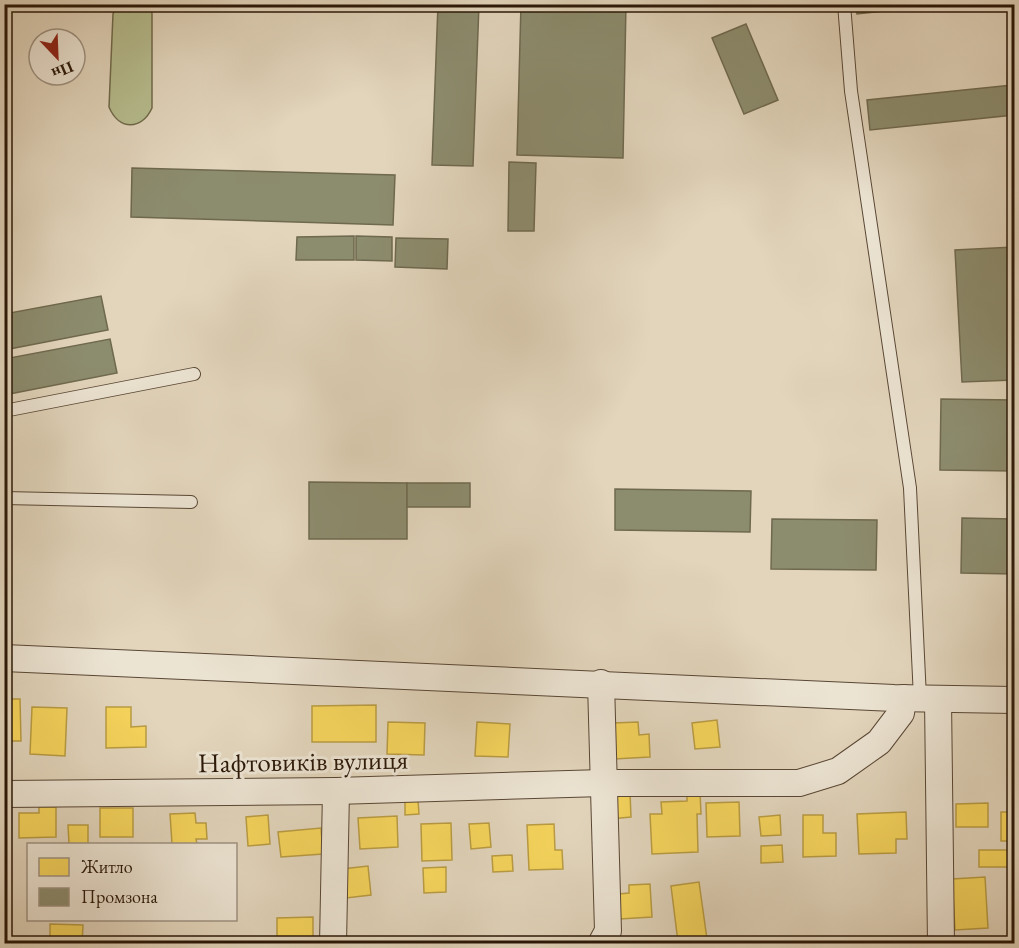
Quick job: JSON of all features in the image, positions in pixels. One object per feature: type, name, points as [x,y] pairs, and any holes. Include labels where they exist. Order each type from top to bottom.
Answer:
[{"type":"street","points":[[4,658],[920,698],[1014,700]]},
{"type":"street","points":[[601,683],[608,931],[601,944]]},
{"type":"street","points":[[920,698],[941,944]]},
{"type":"street","name":"Нафтовиків вулиця","points":[[4,794],[336,791],[603,783],[799,783],[838,771],[879,742],[901,713],[920,698]]},
{"type":"street","points":[[333,944],[336,791]]},
{"type":"lane","points":[[844,4],[851,91],[910,488],[920,698]]},
{"type":"lane","points":[[4,411],[194,374]]},
{"type":"lane","points":[[4,498],[191,502]]},
{"type":"green space","points":[[117,5],[151,5],[152,14],[152,108],[148,115],[137,124],[130,125],[124,124],[113,115],[109,107],[113,14]]},
{"type":"building: Житло","points":[[4,699],[20,699],[21,741],[4,741]]},
{"type":"building: Житло","points":[[376,705],[376,742],[312,742],[312,706]]},
{"type":"building: Житло","points":[[32,707],[67,708],[65,756],[30,754]]},
{"type":"building: Житло","points":[[106,707],[131,707],[131,727],[146,726],[146,747],[106,748]]},
{"type":"building: Житло","points":[[717,720],[720,747],[695,749],[692,723]]},
{"type":"building: Житло","points":[[388,722],[425,723],[424,755],[387,754]]},
{"type":"building: Житло","points":[[477,722],[510,724],[508,757],[475,756]]},
{"type":"building: Житло","points":[[638,722],[639,735],[649,734],[650,757],[614,759],[613,723]]},
{"type":"building: Житло","points":[[630,792],[631,817],[610,819],[609,793]]},
{"type":"building: Житло","points":[[700,792],[701,814],[697,814],[698,852],[652,854],[650,814],[662,814],[661,802],[687,801],[687,793]]},
{"type":"building: Житло","points":[[405,800],[418,800],[419,814],[405,815]]},
{"type":"building: Житло","points":[[739,802],[740,836],[707,837],[706,803]]},
{"type":"building: Житло","points":[[988,803],[988,827],[956,827],[956,804]]},
{"type":"building: Житло","points":[[39,807],[56,807],[56,837],[19,838],[19,813],[39,813]]},
{"type":"building: Житло","points":[[100,808],[133,808],[133,837],[100,837]]},
{"type":"building: Житло","points":[[906,812],[907,839],[896,839],[896,853],[859,854],[857,814]]},
{"type":"building: Житло","points":[[1001,812],[1014,812],[1014,841],[1001,841]]},
{"type":"building: Житло","points":[[195,813],[196,823],[206,823],[207,839],[196,839],[197,843],[172,843],[170,814]]},
{"type":"building: Житло","points":[[268,815],[270,844],[248,846],[246,817]]},
{"type":"building: Житло","points":[[780,815],[781,835],[761,836],[759,817]]},
{"type":"building: Житло","points":[[803,815],[823,815],[823,833],[836,833],[836,856],[803,857]]},
{"type":"building: Житло","points":[[397,816],[398,847],[360,849],[358,818]]},
{"type":"building: Житло","points":[[451,823],[452,860],[422,861],[421,824]]},
{"type":"building: Житло","points":[[489,823],[491,847],[471,849],[469,824]]},
{"type":"building: Житло","points":[[554,824],[555,850],[562,850],[563,869],[529,870],[527,825]]},
{"type":"building: Житло","points":[[68,825],[88,825],[88,843],[69,843]]},
{"type":"building: Житло","points":[[321,828],[323,854],[281,857],[278,832]]},
{"type":"building: Житло","points":[[782,845],[783,862],[761,863],[761,846]]},
{"type":"building: Житло","points":[[979,850],[1010,850],[1010,867],[979,867]]},
{"type":"building: Житло","points":[[512,855],[513,871],[493,872],[492,856]]},
{"type":"building: Житло","points":[[368,866],[371,895],[346,898],[342,869]]},
{"type":"building: Житло","points":[[446,867],[446,892],[424,893],[423,868]]},
{"type":"building: Житло","points":[[985,877],[988,928],[955,930],[952,879]]},
{"type":"building: Житло","points":[[699,882],[707,939],[678,942],[671,886]]},
{"type":"building: Житло","points":[[650,884],[652,917],[620,919],[619,894],[629,893],[629,885]]},
{"type":"building: Житло","points":[[313,917],[313,944],[277,944],[277,918]]},
{"type":"building: Житло","points":[[50,924],[83,925],[82,944],[50,944]]},
{"type":"building: Промзона","points":[[438,4],[479,4],[473,166],[432,165]]},
{"type":"building: Промзона","points":[[521,4],[626,4],[623,158],[517,155]]},
{"type":"building: Промзона","points":[[856,4],[949,4],[857,14]]},
{"type":"building: Промзона","points":[[4,24],[11,24],[10,80],[4,80]]},
{"type":"building: Промзона","points":[[746,24],[778,100],[744,114],[712,38]]},
{"type":"building: Промзона","points":[[1012,85],[1014,115],[870,130],[867,100]]},
{"type":"building: Промзона","points":[[509,162],[536,163],[534,231],[508,231]]},
{"type":"building: Промзона","points":[[132,168],[395,175],[393,225],[131,217]]},
{"type":"building: Промзона","points":[[354,236],[354,260],[296,260],[297,237]]},
{"type":"building: Промзона","points":[[356,236],[392,237],[392,261],[356,260]]},
{"type":"building: Промзона","points":[[396,238],[448,239],[447,269],[395,267]]},
{"type":"building: Промзона","points":[[1014,247],[1014,380],[962,382],[955,250]]},
{"type":"building: Промзона","points":[[101,296],[108,330],[4,350],[4,314]]},
{"type":"building: Промзона","points":[[110,339],[117,373],[4,395],[4,359]]},
{"type":"building: Промзона","points":[[941,399],[1014,400],[1014,471],[940,470]]},
{"type":"building: Промзона","points":[[309,482],[407,483],[407,539],[309,539]]},
{"type":"building: Промзона","points":[[407,483],[470,483],[470,507],[407,507]]},
{"type":"building: Промзона","points":[[615,489],[751,491],[750,532],[615,530]]},
{"type":"building: Промзона","points":[[962,518],[1014,519],[1014,574],[961,573]]},
{"type":"building: Промзона","points":[[772,519],[877,520],[876,570],[771,569]]}]
